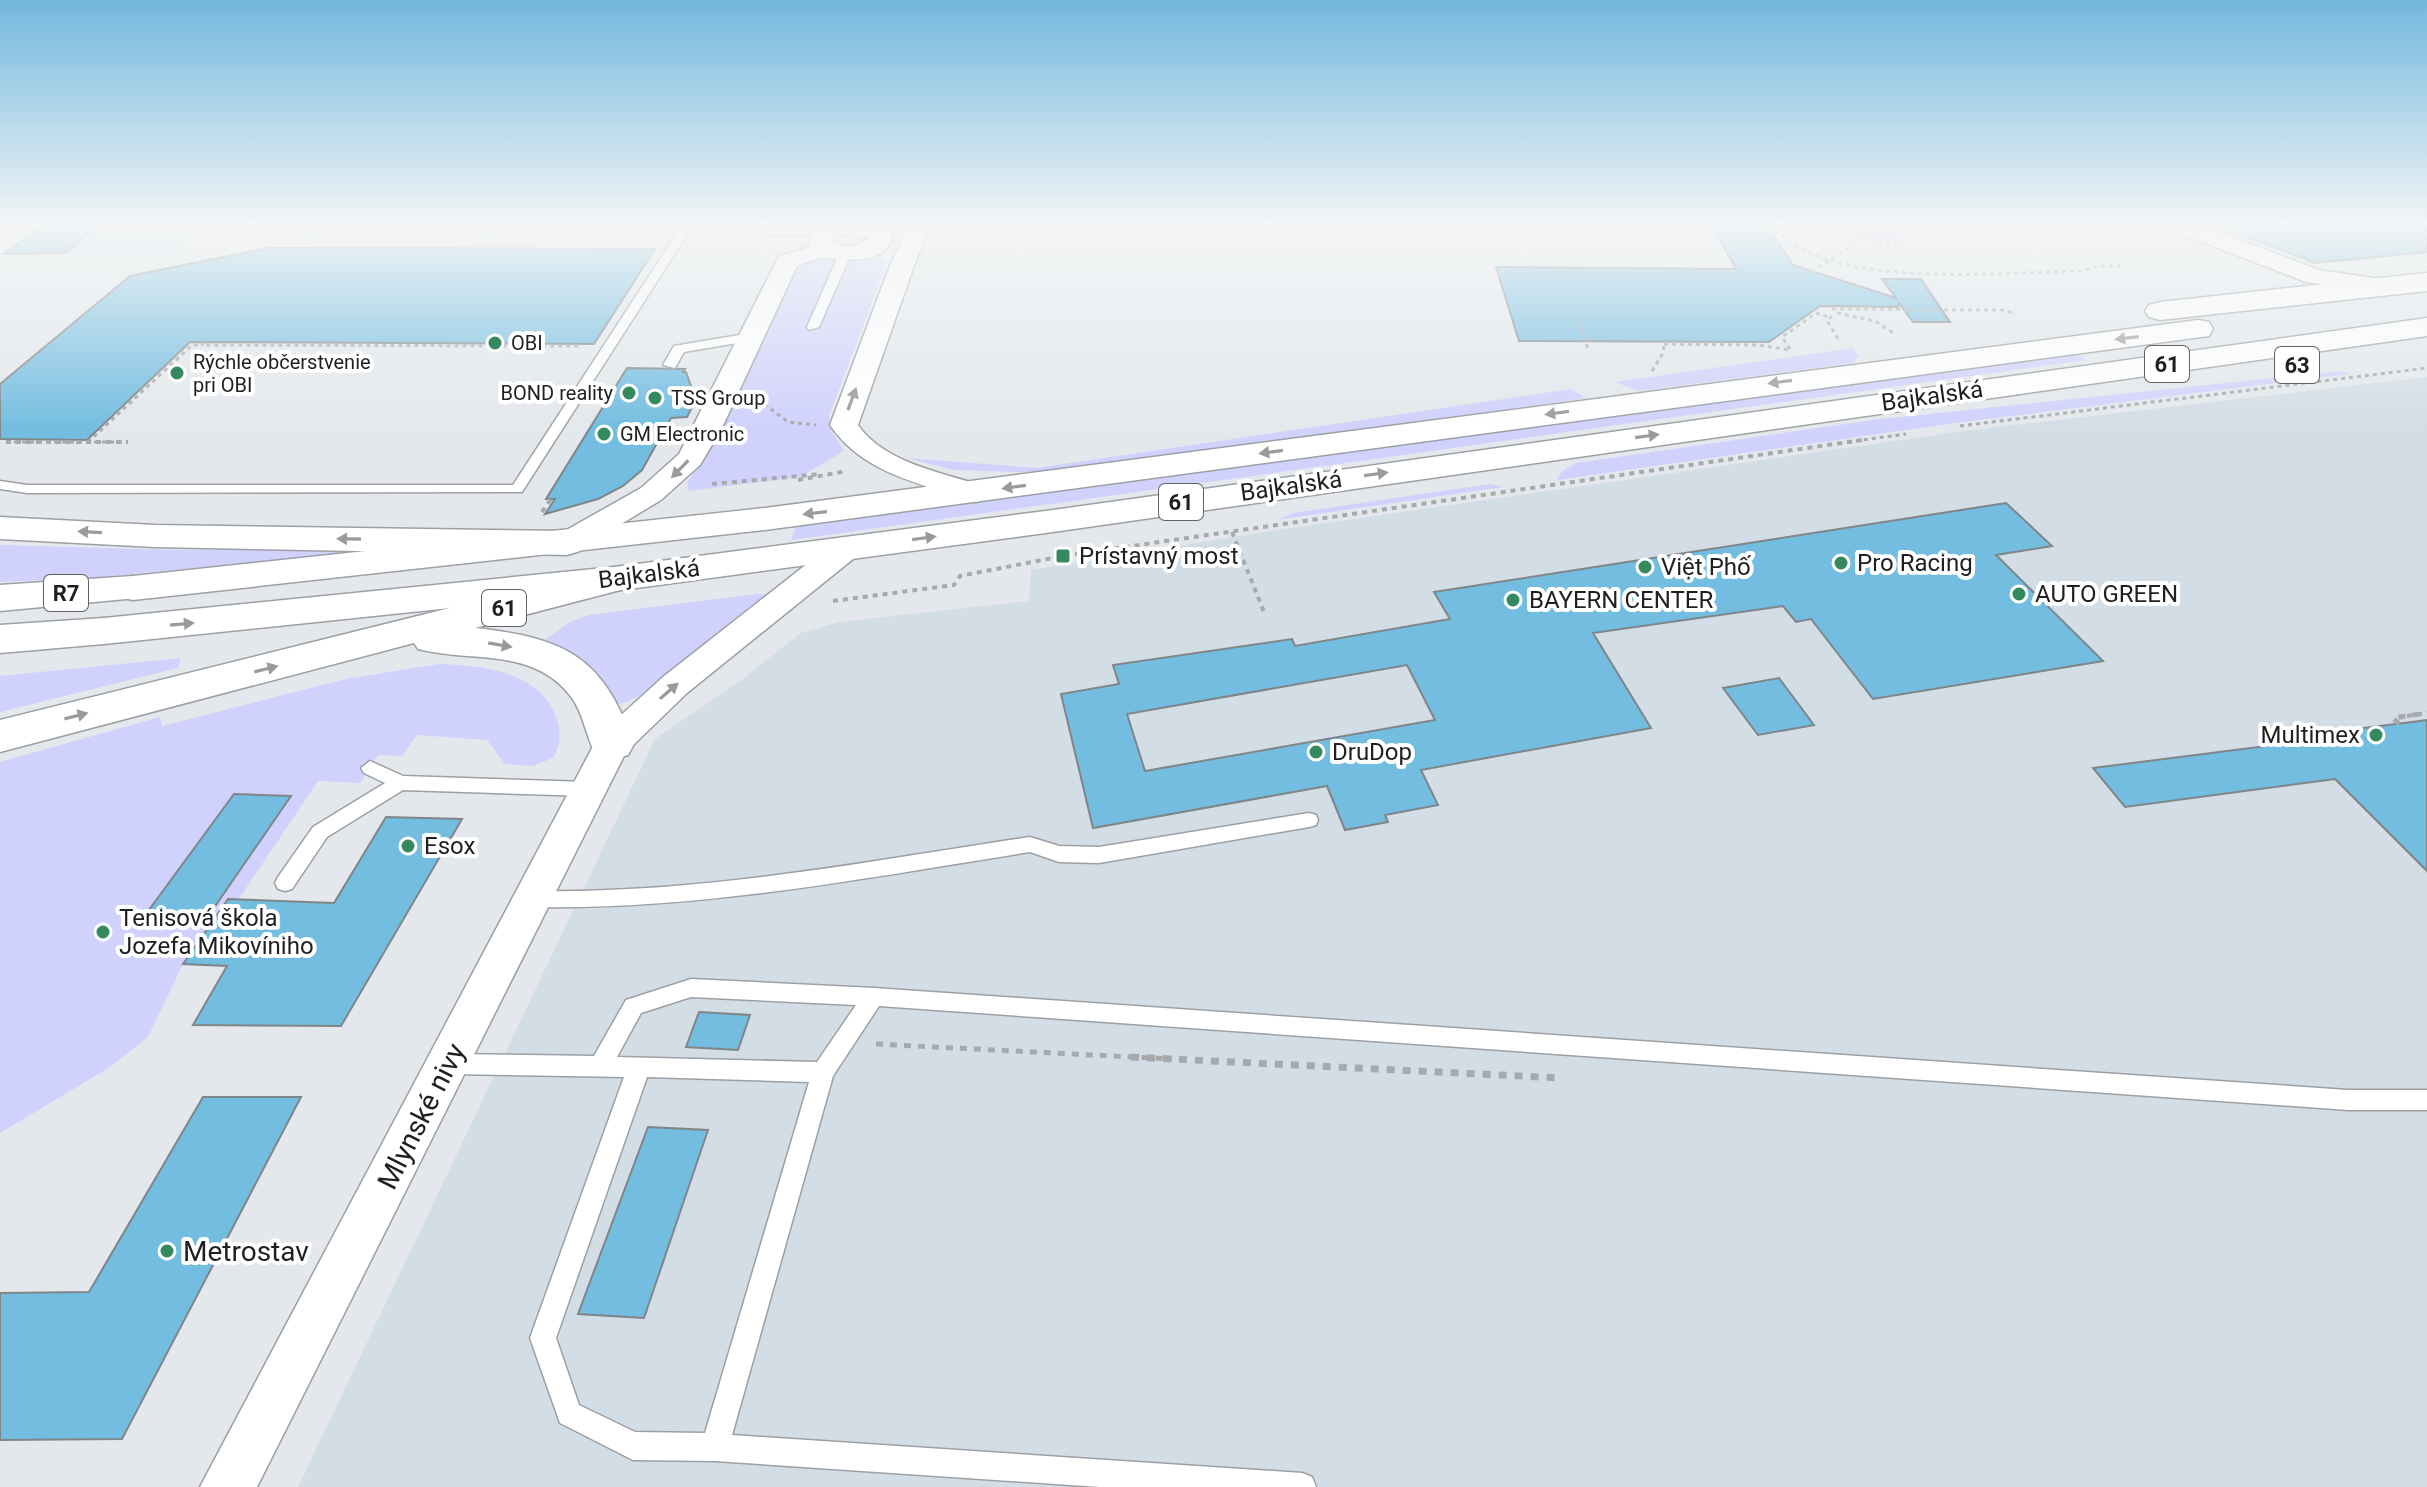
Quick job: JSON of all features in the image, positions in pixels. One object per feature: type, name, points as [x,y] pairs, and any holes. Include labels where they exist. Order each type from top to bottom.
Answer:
[{"type":"main road","points":[[1857,372],[1903,354],[2109,316],[2339,292]]},
{"type":"main road","name":"Bajkalská","points":[[0,598],[133,588],[567,543],[976,493],[1857,372],[2427,300]]},
{"type":"main road","name":"Bajkalská","points":[[0,639],[614,579],[1907,417],[2427,327]]},
{"type":"main road","name":"63","points":[[1907,417],[2427,349]]},
{"type":"main road","points":[[0,528],[155,536],[567,543]]},
{"type":"main road","name":"61","points":[[0,736],[614,579]]},
{"type":"main road","points":[[394,637],[484,643],[524,649],[552,660],[573,673],[590,691],[612,744]]},
{"type":"street","points":[[567,543],[659,488],[696,449],[772,292]]},
{"type":"street","points":[[892,292],[844,425],[853,441],[881,458],[976,493]]},
{"type":"street","points":[[2286,292],[2289,298]]},
{"type":"street","name":"Mlynské nivy","points":[[228,1487],[612,744],[675,685],[847,548]]},
{"type":"lane","points":[[0,485],[27,489],[517,489],[645,292]]},
{"type":"lane","points":[[813,327],[822,292]]},
{"type":"lane","points":[[670,365],[679,349],[751,337]]},
{"type":"lane","points":[[370,768],[400,783],[588,789]]},
{"type":"lane","points":[[285,883],[320,832],[400,783]]},
{"type":"lane","points":[[532,899],[564,901],[722,892],[1030,844],[1059,854],[1099,855],[1309,820]]},
{"type":"lane","points":[[601,1065],[634,1006],[691,988],[874,997],[2348,1100],[2427,1100]]},
{"type":"lane","points":[[715,1447],[823,1072],[874,997]]},
{"type":"lane","points":[[448,1064],[823,1072]]},
{"type":"lane","points":[[639,1067],[543,1338],[569,1414],[633,1446],[715,1447],[1302,1487]]},
{"type":"path","points":[[1895,334],[1875,321],[1837,313],[1830,308],[2006,310],[2015,315]]},
{"type":"path","points":[[1652,371],[1662,355],[1664,343],[1758,345],[1791,350],[1782,337],[1816,313],[1830,317]]},
{"type":"path","points":[[1837,313],[1827,321],[1840,342]]},
{"type":"path","points":[[1576,314],[1589,352]]},
{"type":"path","points":[[88,442],[192,345],[595,346]]},
{"type":"path","points":[[1954,427],[2427,368]]},
{"type":"path","points":[[727,386],[755,397],[788,422],[844,425]]},
{"type":"path","points":[[819,603],[954,585],[960,576],[1063,556],[1232,532],[1907,417]]},
{"type":"path","points":[[6,442],[128,442]]},
{"type":"path","points":[[791,482],[866,467],[881,458]]},
{"type":"path","points":[[659,488],[809,473],[827,474]]},
{"type":"path","points":[[1232,532],[1264,612]]},
{"type":"path","points":[[2399,724],[2393,718],[2427,713]]},
{"type":"shaded area","points":[[784,292],[876,292],[829,416],[832,432],[844,451],[800,477],[689,491],[687,482],[706,454]]},
{"type":"shaded area","points":[[1853,348],[1859,356],[1853,363],[1638,391],[1615,382]]},
{"type":"shaded area","points":[[2077,354],[2086,360],[791,540],[796,527]]},
{"type":"shaded area","points":[[2342,371],[2349,374],[1955,423],[1557,480],[1561,472],[1576,463],[1880,419]]},
{"type":"shaded area","points":[[2427,377],[2427,1487],[298,1487],[655,739],[744,678],[801,633],[839,622],[1029,601],[1031,570],[1270,531],[1971,430]]},
{"type":"shaded area","points":[[1571,389],[1586,398],[1053,473],[954,470],[907,458],[1036,468]]},
{"type":"shaded area","points":[[1490,484],[1504,487],[1276,520],[1293,513]]},
{"type":"shaded area","points":[[0,545],[172,550],[378,550],[91,578],[0,582]]},
{"type":"shaded area","points":[[767,594],[764,600],[691,661],[649,691],[613,705],[602,682],[586,665],[543,641],[570,622],[588,615]]},
{"type":"shaded area","points":[[181,658],[178,668],[0,712],[0,676]]},
{"type":"shaded area","name":"Tenisová škola Jozefa Mikovíniho","points":[[439,664],[493,670],[526,682],[540,692],[551,706],[558,723],[559,741],[553,758],[532,766],[505,764],[487,740],[417,735],[402,756],[378,755],[360,783],[318,781],[238,900],[227,900],[183,964],[148,1037],[110,1067],[0,1133],[0,762],[160,717],[162,726],[346,679]]},
{"type":"building","name":"OBI","points":[[110,292],[627,292],[594,344],[190,342],[87,440],[0,439],[0,384]]},
{"type":"building","points":[[1504,292],[1879,292],[1896,298],[1892,292],[1930,292],[1950,322],[1913,322],[1899,303],[1898,307],[1820,306],[1769,342],[1519,341]]},
{"type":"building","name":"GM Electronic","points":[[627,368],[685,369],[683,372],[686,372],[696,400],[687,417],[671,418],[642,470],[623,486],[598,499],[545,514],[555,499],[546,499]]},
{"type":"building","points":[[2006,503],[2052,546],[1996,555],[2103,661],[1873,699],[1811,619],[1796,622],[1783,606],[1593,633],[1651,728],[1421,770],[1438,805],[1385,815],[1388,822],[1345,830],[1327,786],[1093,828],[1061,694],[1119,684],[1113,665],[1292,639],[1295,646],[1450,619],[1434,592]],"holes":[[[1407,665],[1435,720],[1145,771],[1127,714]]]},
{"type":"building","points":[[1779,678],[1814,725],[1758,735],[1723,688]]},
{"type":"building","points":[[2427,720],[2427,871],[2335,779],[2125,807],[2093,768],[2298,742],[2293,737]]},
{"type":"building","points":[[234,794],[291,796],[209,915],[146,914]]},
{"type":"building","points":[[386,817],[462,819],[341,1026],[193,1025],[227,966],[183,964],[228,899],[334,903]]},
{"type":"building","points":[[699,1012],[750,1015],[738,1050],[686,1047]]},
{"type":"building","name":"Metrostav","points":[[203,1097],[301,1097],[122,1439],[0,1440],[0,1293],[89,1292]]},
{"type":"building","points":[[648,1127],[708,1130],[644,1318],[578,1314]]},
{"type":"place","name":"OBI","points":[[495,343]]},
{"type":"place","name":"Rýchle občerstvenie pri OBI","points":[[177,373]]},
{"type":"place","name":"BOND reality","points":[[629,393]]},
{"type":"place","name":"TSS Group","points":[[655,398]]},
{"type":"place","name":"GM Electronic","points":[[604,434]]},
{"type":"place","name":"Prístavný most","points":[[1063,556]]},
{"type":"place","name":"Pro Racing","points":[[1841,563]]},
{"type":"place","name":"Việt Phố","points":[[1645,567]]},
{"type":"place","name":"AUTO GREEN","points":[[2019,594]]},
{"type":"place","name":"BAYERN CENTER","points":[[1513,600]]},
{"type":"place","name":"Multimex","points":[[2376,735]]},
{"type":"place","name":"DruDop","points":[[1316,752]]},
{"type":"place","name":"Esox","points":[[408,846]]},
{"type":"place","name":"Tenisová škola Jozefa Mikovíniho","points":[[103,932]]},
{"type":"place","name":"Metrostav","points":[[167,1251]]}]
